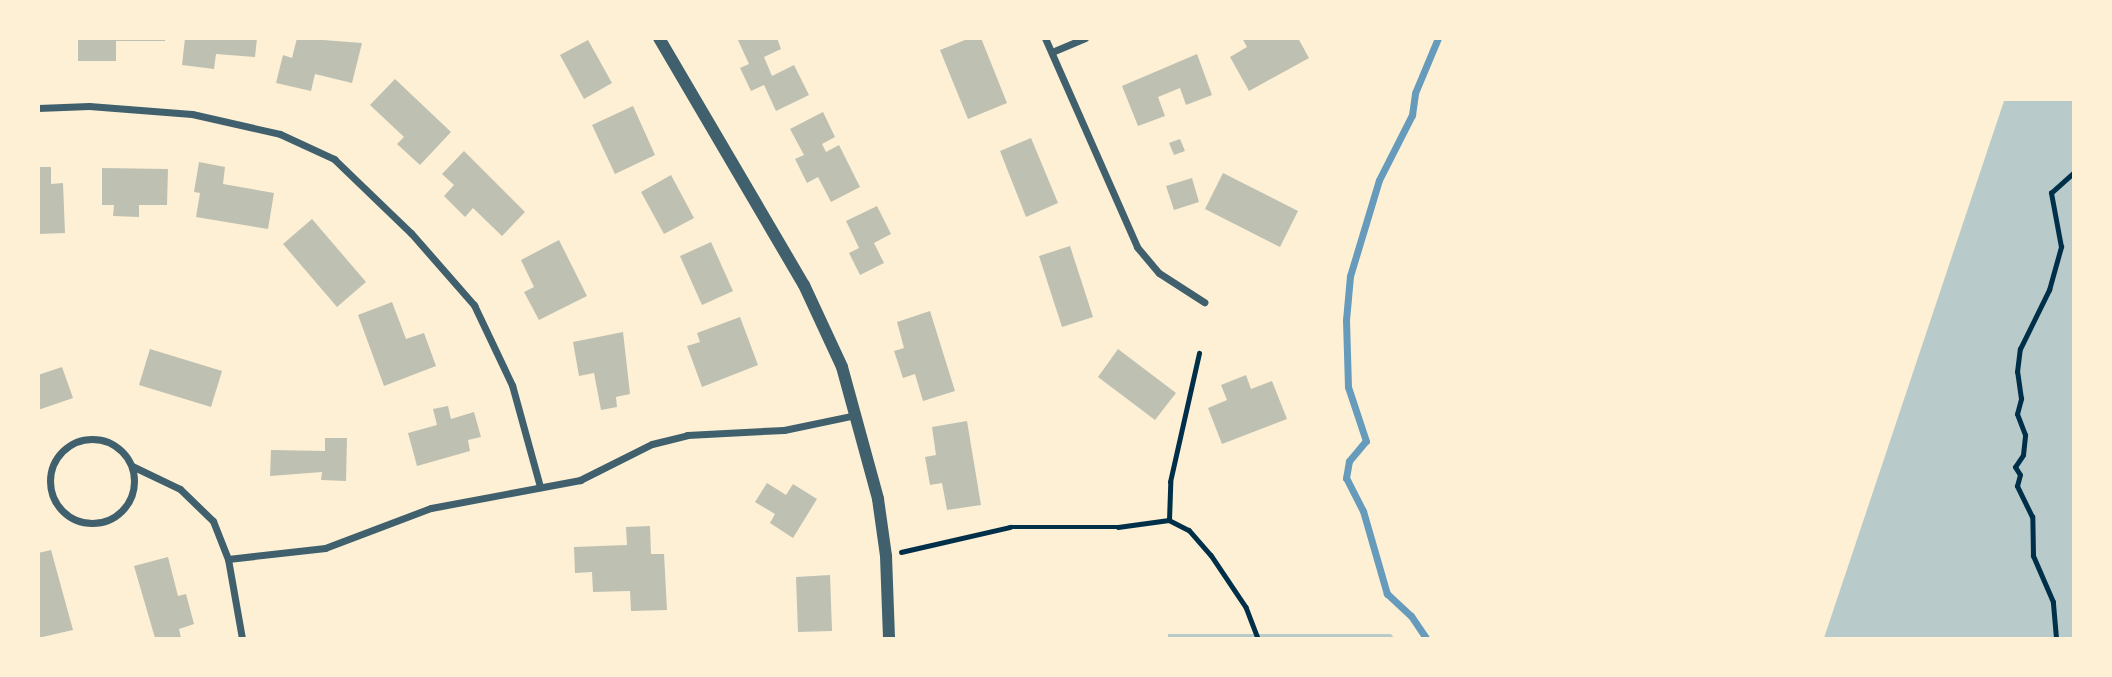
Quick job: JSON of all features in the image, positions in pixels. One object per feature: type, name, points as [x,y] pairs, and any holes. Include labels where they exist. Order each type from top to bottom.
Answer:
[{"type":"street","points":[[659,38],[804,285],[842,367],[878,499],[886,556],[888,639]]},
{"type":"street","points":[[1045,38],[1137,247],[1159,273],[1204,302]]},
{"type":"street","points":[[1052,52],[1085,38]]},
{"type":"street","points":[[38,108],[89,106],[192,114],[280,134],[334,159],[394,215],[474,305],[512,385],[540,487]]},
{"type":"street","points":[[228,559],[325,548],[431,508],[593,475],[652,444],[687,435],[784,430],[857,415]]},
{"type":"street","points":[[132,466],[133,490],[127,504],[104,522],[89,524],[69,517],[51,495],[51,469],[57,456],[81,439],[109,442],[132,466],[194,499],[213,521],[228,559],[242,639]]},
{"type":"path","points":[[2056,639],[2053,602],[2033,556],[2032,517],[2017,486],[2021,475],[2015,467],[2023,455],[2025,435],[2017,414],[2021,399],[2017,372],[2020,349],[2049,290],[2061,247],[2051,193],[2074,172]]},
{"type":"path","points":[[1169,520],[1170,482],[1199,353]]},
{"type":"path","points":[[886,556],[1010,527],[1118,527],[1169,520],[1189,530],[1211,555],[1258,636]]},
{"type":"shaded area","points":[[2004,101],[2073,101],[2073,638],[1824,638]]},
{"type":"shaded area","points":[[1168,634],[1391,634],[1394,638],[1168,638]]},
{"type":"building","points":[[78,38],[165,38],[165,41],[116,41],[116,61],[78,61]]},
{"type":"building","points":[[185,38],[257,38],[255,57],[216,54],[214,69],[182,65]]},
{"type":"building","points":[[297,38],[362,43],[352,83],[315,74],[311,91],[276,83],[283,55],[292,58]]},
{"type":"building","points":[[737,38],[777,38],[781,49],[764,57],[772,76],[794,65],[809,95],[776,111],[764,85],[751,91],[740,68],[749,64]]},
{"type":"building","points":[[970,38],[981,38],[1007,103],[968,119],[940,50]]},
{"type":"building","points":[[1242,38],[1298,38],[1309,58],[1249,91],[1230,57],[1247,47]]},
{"type":"building","points":[[588,40],[612,83],[584,99],[560,55]]},
{"type":"building","points":[[1197,54],[1212,95],[1186,105],[1180,88],[1158,97],[1165,116],[1138,126],[1122,86]]},
{"type":"building","points":[[395,79],[451,132],[420,165],[397,144],[404,137],[370,105]]},
{"type":"building","points":[[633,106],[655,155],[615,174],[592,125]]},
{"type":"building","points":[[823,112],[835,137],[822,144],[826,152],[839,145],[860,187],[831,202],[818,177],[807,183],[795,159],[804,155],[790,129]]},
{"type":"building","points":[[1031,138],[1058,203],[1026,217],[1000,151]]},
{"type":"building","points":[[1180,139],[1185,151],[1174,155],[1169,143]]},
{"type":"building","points":[[464,151],[525,212],[502,236],[473,208],[465,217],[444,196],[454,185],[442,174]]},
{"type":"building","points":[[199,162],[225,167],[223,184],[274,193],[268,229],[196,217],[200,193],[194,192]]},
{"type":"building","points":[[38,167],[51,167],[51,184],[63,183],[65,233],[38,234]]},
{"type":"building","points":[[102,168],[168,169],[167,205],[139,205],[139,217],[113,216],[114,205],[102,205]]},
{"type":"building","points":[[1223,173],[1298,211],[1280,247],[1205,209]]},
{"type":"building","points":[[671,175],[694,218],[664,234],[641,192]]},
{"type":"building","points":[[1192,178],[1199,202],[1174,210],[1166,186]]},
{"type":"building","points":[[877,206],[891,234],[874,243],[884,263],[860,275],[849,253],[859,248],[846,221]]},
{"type":"building","points":[[312,219],[366,282],[337,307],[283,244]]},
{"type":"building","points":[[559,240],[587,296],[539,320],[524,292],[534,287],[521,260]]},
{"type":"building","points":[[711,242],[733,291],[702,305],[680,256]]},
{"type":"building","points":[[1070,246],[1093,317],[1062,327],[1039,256]]},
{"type":"building","points":[[392,302],[406,339],[424,333],[436,366],[384,386],[358,315]]},
{"type":"building","points":[[930,311],[955,391],[923,401],[915,374],[903,378],[894,351],[904,348],[897,322]]},
{"type":"building","points":[[740,317],[758,365],[702,387],[687,346],[700,342],[697,333]]},
{"type":"building","points":[[623,332],[630,394],[616,397],[617,407],[601,410],[594,373],[579,376],[573,342]]},
{"type":"building","points":[[150,349],[222,371],[211,407],[139,385]]},
{"type":"building","points":[[1118,349],[1176,393],[1155,420],[1098,377]]},
{"type":"building","points":[[62,367],[73,398],[38,410],[38,375]]},
{"type":"building","points":[[1246,375],[1251,389],[1272,381],[1287,419],[1222,444],[1208,408],[1227,400],[1221,385]]},
{"type":"building","points":[[448,406],[451,419],[474,412],[481,437],[468,440],[470,451],[417,466],[408,433],[437,425],[433,409]]},
{"type":"building","points":[[967,421],[981,505],[947,510],[942,483],[930,485],[925,457],[936,455],[932,427]]},
{"type":"building","points":[[325,438],[347,438],[346,481],[321,480],[322,472],[270,476],[271,450],[325,451]]},
{"type":"building","points":[[767,483],[786,495],[793,484],[817,499],[793,538],[770,523],[775,514],[755,502]]},
{"type":"building","points":[[650,526],[651,554],[664,554],[667,610],[631,611],[630,591],[593,592],[592,572],[575,573],[574,547],[627,545],[626,527]]},
{"type":"building","points":[[51,550],[73,630],[38,638],[38,553]]},
{"type":"building","points":[[168,557],[178,596],[186,594],[194,624],[179,629],[181,638],[155,638],[134,566]]},
{"type":"building","points":[[830,575],[832,631],[798,632],[796,577]]},
{"type":"waterway","points":[[1426,638],[1411,616],[1387,594],[1363,511],[1346,478],[1349,461],[1366,441],[1348,387],[1346,320],[1350,276],[1379,180],[1412,115],[1415,93],[1438,38]]}]
